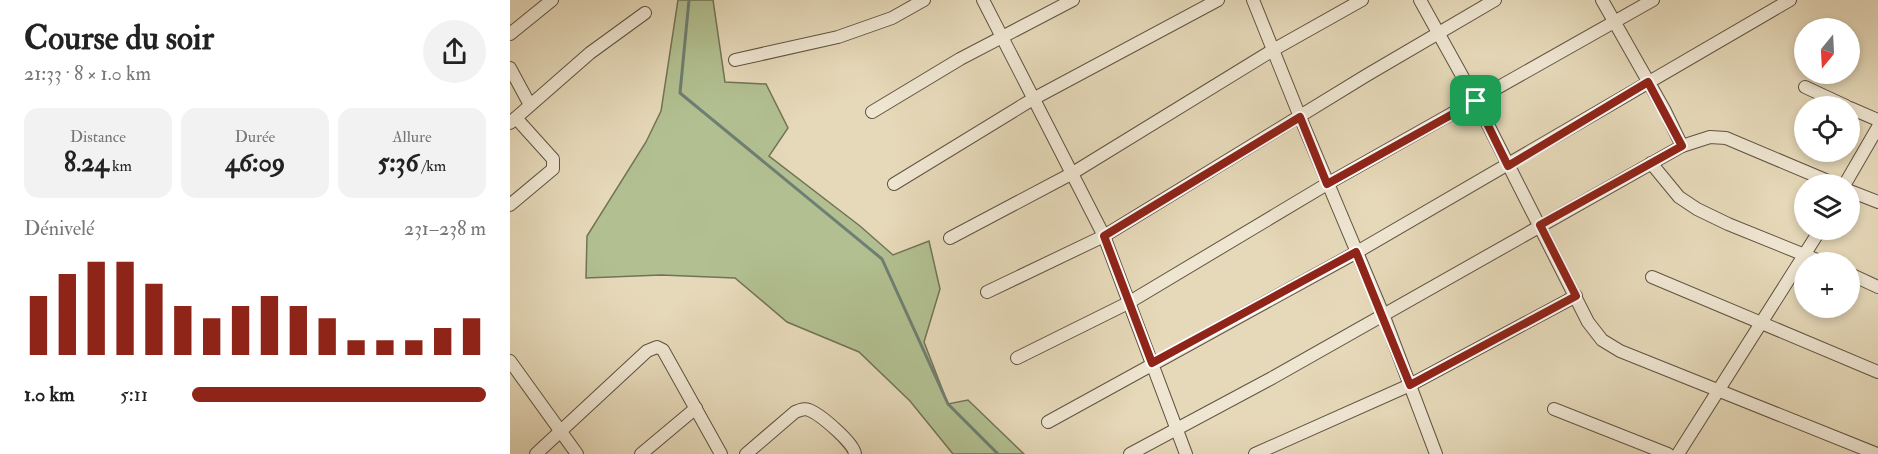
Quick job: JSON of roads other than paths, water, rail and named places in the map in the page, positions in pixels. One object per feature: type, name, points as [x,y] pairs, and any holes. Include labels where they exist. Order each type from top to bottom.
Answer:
[{"type":"street","points":[[510,34],[552,0]]},
{"type":"street","points":[[735,60],[838,37],[892,18],[924,0]]},
{"type":"street","points":[[983,0],[1104,236],[1186,454]]},
{"type":"street","points":[[872,112],[960,59],[1073,0]]},
{"type":"street","points":[[894,184],[1033,99],[1218,0]]},
{"type":"street","points":[[1253,0],[1327,184],[1383,314],[1436,454]]},
{"type":"street","points":[[950,238],[1071,174],[1273,50],[1362,0]]},
{"type":"street","points":[[1420,0],[1476,101],[1588,322],[1602,340],[1620,351],[1877,454]]},
{"type":"street","points":[[987,292],[1104,236],[1495,0]]},
{"type":"street","points":[[1602,0],[1682,146]]},
{"type":"street","points":[[1017,358],[1128,303],[1327,184],[1653,0]]},
{"type":"street","points":[[1048,422],[1508,166],[1790,0]]},
{"type":"street","points":[[510,206],[553,169],[554,164],[553,159],[513,120],[590,53],[645,13]]},
{"type":"street","points":[[510,68],[530,105]]},
{"type":"street","points":[[1805,87],[1824,96]]},
{"type":"street","points":[[1860,112],[1878,120]]},
{"type":"street","points":[[1851,174],[1878,127]]},
{"type":"street","points":[[1130,454],[1177,430],[1682,146],[1710,137],[1726,138],[1811,174]]},
{"type":"street","points":[[1651,163],[1679,197],[1697,209],[1798,252]]},
{"type":"street","points":[[1860,194],[1878,202]]},
{"type":"street","points":[[1678,454],[1794,272]]},
{"type":"street","points":[[1652,277],[1878,372]]},
{"type":"street","points":[[1860,278],[1878,286]]},
{"type":"street","points":[[1256,454],[1410,385],[1576,296]]},
{"type":"street","points":[[536,454],[647,351],[657,347],[663,350],[721,454]]},
{"type":"street","points":[[510,361],[577,454]]},
{"type":"street","points":[[641,454],[696,408]]},
{"type":"street","points":[[746,454],[795,412],[802,409],[811,410],[850,442],[855,454]]},
{"type":"street","points":[[1554,409],[1668,454]]},
{"type":"waterway","points":[[689,0],[680,93],[882,259],[948,404],[998,454]]}]
